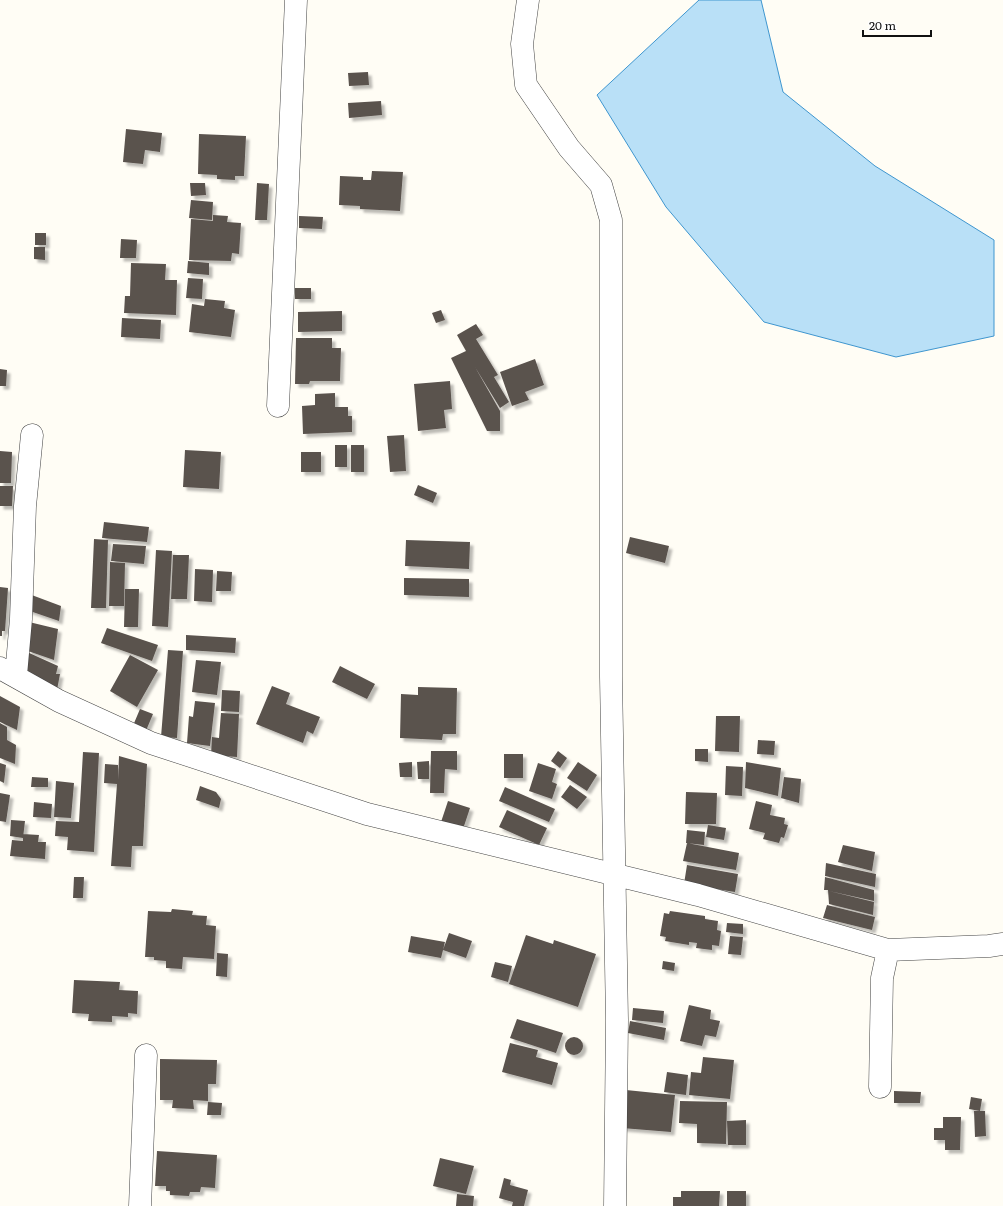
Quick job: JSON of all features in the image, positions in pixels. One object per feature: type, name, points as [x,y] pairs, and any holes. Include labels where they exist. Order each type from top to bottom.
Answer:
[{"type":"street","points":[[278,406],[296,0]]},
{"type":"street","points":[[528,0],[522,44],[526,85],[549,122],[601,185],[611,220],[611,677],[617,1020],[615,1206]]},
{"type":"street","points":[[32,435],[25,506],[21,619],[8,671],[59,701],[137,737],[202,761],[367,814],[614,875],[698,894],[888,950],[989,946],[1003,944]]},
{"type":"street","points":[[880,1087],[882,978],[888,950]]},
{"type":"street","points":[[140,1206],[146,1055]]},
{"type":"water","points":[[699,0],[761,0],[783,92],[875,166],[994,240],[994,336],[896,357],[764,322],[666,207],[597,95]]},
{"type":"building","points":[[368,72],[369,85],[349,86],[348,73]]},
{"type":"building","points":[[381,101],[382,115],[349,118],[348,103]]},
{"type":"building","points":[[126,129],[162,133],[160,152],[145,150],[143,164],[123,162]]},
{"type":"building","points":[[199,134],[246,136],[244,176],[235,176],[235,180],[217,179],[217,175],[198,174]]},
{"type":"building","points":[[372,171],[403,172],[400,211],[360,209],[360,206],[339,205],[340,176],[363,177],[363,180],[371,180]]},
{"type":"building","points":[[190,183],[205,183],[206,195],[191,196]]},
{"type":"building","points":[[257,183],[269,184],[267,220],[255,220]]},
{"type":"building","points":[[191,200],[213,202],[212,220],[189,218]]},
{"type":"building","points":[[213,215],[228,216],[227,222],[241,223],[239,254],[232,253],[231,261],[189,260],[191,219],[213,221]]},
{"type":"building","points":[[299,216],[323,217],[322,229],[299,228]]},
{"type":"building","points":[[35,233],[46,233],[46,245],[35,245]]},
{"type":"building","points":[[121,239],[137,240],[136,258],[120,258]]},
{"type":"building","points":[[34,247],[45,247],[45,260],[34,259]]},
{"type":"building","points":[[188,261],[209,263],[209,275],[187,273]]},
{"type":"building","points":[[131,263],[166,264],[165,280],[177,280],[176,315],[124,313],[125,296],[130,296]]},
{"type":"building","points":[[188,278],[203,279],[202,299],[186,298]]},
{"type":"building","points":[[295,288],[311,288],[311,299],[295,299]]},
{"type":"building","points":[[205,299],[225,301],[224,308],[235,310],[231,337],[189,332],[192,304],[204,306]]},
{"type":"building","points":[[441,310],[445,320],[436,323],[432,313]]},
{"type":"building","points":[[342,311],[342,331],[298,332],[298,312]]},
{"type":"building","points":[[122,318],[161,320],[160,339],[121,337]]},
{"type":"building","points":[[476,324],[483,335],[476,339],[498,375],[494,377],[509,402],[500,408],[475,367],[500,411],[500,431],[487,431],[451,358],[466,351],[457,335]]},
{"type":"building","points":[[296,338],[332,338],[332,348],[341,348],[340,381],[310,381],[309,384],[295,384]]},
{"type":"building","points":[[535,359],[544,385],[525,392],[529,400],[512,406],[500,372]]},
{"type":"building","points":[[0,369],[7,370],[6,386],[0,386]]},
{"type":"building","points":[[450,381],[452,409],[444,410],[446,428],[418,431],[414,384]]},
{"type":"building","points":[[335,393],[335,407],[348,407],[348,416],[352,416],[352,432],[303,434],[302,406],[315,405],[315,394]]},
{"type":"building","points":[[404,435],[406,471],[390,472],[387,436]]},
{"type":"building","points":[[335,445],[347,445],[347,467],[335,467]]},
{"type":"building","points":[[351,445],[364,445],[364,472],[351,472]]},
{"type":"building","points":[[185,450],[221,452],[219,489],[183,487]]},
{"type":"building","points":[[0,451],[12,452],[11,483],[0,483]]},
{"type":"building","points":[[301,452],[321,452],[321,472],[301,472]]},
{"type":"building","points":[[418,485],[437,493],[433,503],[414,495]]},
{"type":"building","points":[[0,486],[13,486],[12,506],[0,506]]},
{"type":"building","points":[[104,522],[149,527],[147,542],[102,538]]},
{"type":"building","points":[[630,537],[669,546],[665,563],[626,553]]},
{"type":"building","points":[[94,539],[108,540],[106,608],[91,608]]},
{"type":"building","points":[[406,540],[470,542],[469,569],[405,566]]},
{"type":"building","points":[[113,544],[146,546],[144,564],[111,561]]},
{"type":"building","points":[[156,550],[172,551],[168,627],[152,626]]},
{"type":"building","points":[[173,555],[189,555],[187,599],[171,599]]},
{"type":"building","points":[[110,562],[125,563],[124,606],[109,606]]},
{"type":"building","points":[[195,569],[213,570],[212,602],[194,601]]},
{"type":"building","points":[[217,571],[232,572],[231,591],[216,591]]},
{"type":"building","points":[[404,578],[469,579],[469,597],[404,595]]},
{"type":"building","points":[[0,587],[8,588],[5,631],[2,631],[2,636],[0,636]]},
{"type":"building","points":[[125,589],[139,589],[138,627],[124,627]]},
{"type":"building","points":[[29,594],[61,606],[59,621],[27,610]]},
{"type":"building","points":[[29,622],[58,629],[54,660],[28,651]]},
{"type":"building","points":[[107,628],[158,645],[152,661],[101,643]]},
{"type":"building","points":[[186,635],[236,638],[235,653],[186,650]]},
{"type":"building","points":[[168,650],[183,651],[177,738],[161,737]]},
{"type":"building","points":[[27,652],[58,666],[56,674],[60,674],[57,690],[23,672]]},
{"type":"building","points":[[130,655],[158,670],[137,707],[110,691]]},
{"type":"building","points":[[196,660],[221,662],[217,695],[192,692]]},
{"type":"building","points":[[340,666],[375,684],[367,699],[332,682]]},
{"type":"building","points":[[272,686],[290,693],[286,704],[320,717],[313,734],[307,731],[303,743],[256,724]]},
{"type":"building","points":[[418,687],[457,688],[456,734],[443,734],[442,740],[400,738],[401,694],[418,695]]},
{"type":"building","points":[[222,690],[240,691],[239,712],[221,711]]},
{"type":"building","points":[[0,696],[20,707],[17,730],[0,722]]},
{"type":"building","points":[[195,701],[215,703],[210,746],[187,743],[189,716],[193,717]]},
{"type":"building","points":[[140,709],[153,714],[145,733],[132,728]]},
{"type":"building","points":[[221,713],[239,714],[237,757],[211,755],[212,737],[219,738]]},
{"type":"building","points":[[716,716],[740,716],[739,752],[715,751]]},
{"type":"building","points":[[0,723],[7,727],[7,740],[16,745],[15,764],[0,758]]},
{"type":"building","points":[[758,740],[775,741],[774,755],[757,754]]},
{"type":"building","points":[[695,749],[708,749],[708,762],[695,761]]},
{"type":"building","points":[[431,751],[457,751],[457,770],[445,769],[444,793],[430,793]]},
{"type":"building","points":[[558,751],[567,758],[560,768],[551,761]]},
{"type":"building","points":[[83,752],[99,753],[94,852],[67,850],[68,837],[55,836],[56,821],[79,822]]},
{"type":"building","points":[[504,754],[523,754],[523,778],[504,778]]},
{"type":"building","points":[[119,756],[147,764],[143,846],[132,846],[131,867],[111,866],[117,784],[104,783],[105,764],[118,765],[118,780]]},
{"type":"building","points":[[429,761],[429,779],[418,779],[417,762]]},
{"type":"building","points":[[412,762],[412,777],[400,777],[399,763]]},
{"type":"building","points":[[578,762],[597,775],[587,791],[567,778]]},
{"type":"building","points":[[746,762],[781,768],[778,796],[745,788]]},
{"type":"building","points":[[0,763],[6,765],[4,783],[0,781]]},
{"type":"building","points":[[538,763],[556,769],[552,782],[557,784],[552,799],[529,791]]},
{"type":"building","points":[[726,766],[743,767],[742,796],[725,795]]},
{"type":"building","points":[[32,777],[48,778],[48,787],[31,787]]},
{"type":"building","points":[[784,777],[801,779],[799,803],[781,798]]},
{"type":"building","points":[[56,781],[74,783],[71,818],[54,817]]},
{"type":"building","points":[[570,785],[587,797],[577,809],[561,797]]},
{"type":"building","points":[[200,786],[216,792],[221,799],[219,808],[196,800]]},
{"type":"building","points":[[505,787],[555,809],[549,822],[499,801]]},
{"type":"building","points":[[686,792],[717,793],[716,824],[685,824]]},
{"type":"building","points":[[0,793],[10,795],[6,822],[0,821]]},
{"type":"building","points":[[448,801],[470,808],[463,829],[441,822]]},
{"type":"building","points":[[756,801],[772,805],[770,815],[785,818],[784,824],[788,825],[784,838],[781,837],[779,843],[763,839],[765,833],[749,829]]},
{"type":"building","points":[[34,802],[52,804],[51,818],[33,817]]},
{"type":"building","points":[[507,810],[547,828],[539,845],[499,827]]},
{"type":"building","points":[[11,820],[25,821],[23,838],[10,836]]},
{"type":"building","points":[[708,825],[726,828],[724,840],[706,837]]},
{"type":"building","points":[[687,830],[705,832],[704,845],[686,843]]},
{"type":"building","points":[[23,834],[39,835],[38,842],[46,842],[45,859],[10,856],[12,840],[23,841]]},
{"type":"building","points":[[687,843],[739,853],[736,870],[683,861]]},
{"type":"building","points":[[843,845],[875,852],[872,871],[838,862]]},
{"type":"building","points":[[826,863],[876,874],[875,887],[825,876]]},
{"type":"building","points":[[687,865],[738,874],[735,892],[684,884]]},
{"type":"building","points":[[74,877],[84,877],[83,898],[73,898]]},
{"type":"building","points":[[825,877],[874,890],[874,901],[829,891],[874,902],[873,915],[829,904],[828,890],[824,890]]},
{"type":"building","points":[[827,905],[875,917],[872,930],[823,918]]},
{"type":"building","points":[[172,909],[193,911],[192,915],[207,916],[206,925],[216,926],[214,959],[183,957],[182,969],[166,968],[166,961],[154,960],[154,957],[145,957],[148,911],[171,912]]},
{"type":"building","points":[[670,911],[705,916],[705,919],[718,921],[717,930],[721,931],[719,946],[712,945],[712,950],[696,948],[697,943],[689,942],[689,945],[665,941],[666,937],[660,936],[664,913],[669,914]]},
{"type":"building","points":[[727,923],[743,924],[743,934],[726,932]]},
{"type":"building","points":[[449,933],[472,941],[466,958],[443,950]]},
{"type":"building","points":[[526,935],[553,944],[554,940],[596,954],[578,1007],[509,984]]},
{"type":"building","points":[[411,936],[445,942],[441,958],[408,952]]},
{"type":"building","points":[[730,936],[743,937],[741,955],[728,954]]},
{"type":"building","points":[[217,953],[228,954],[227,977],[216,976]]},
{"type":"building","points":[[663,961],[675,963],[674,971],[662,969]]},
{"type":"building","points":[[495,962],[512,966],[508,982],[491,977]]},
{"type":"building","points":[[74,980],[120,982],[119,990],[138,991],[137,1014],[128,1013],[128,1017],[112,1016],[112,1022],[88,1021],[89,1014],[72,1013]]},
{"type":"building","points":[[689,1005],[711,1010],[710,1019],[720,1021],[716,1037],[705,1035],[702,1046],[680,1041]]},
{"type":"building","points":[[633,1008],[664,1011],[663,1023],[632,1020]]},
{"type":"building","points":[[517,1019],[563,1033],[556,1053],[510,1038]]},
{"type":"building","points":[[630,1021],[666,1028],[664,1040],[628,1033]]},
{"type":"building","points":[[574,1037],[580,1040],[583,1046],[580,1052],[574,1055],[568,1052],[565,1046],[568,1040]]},
{"type":"building","points":[[510,1043],[538,1050],[536,1057],[558,1063],[552,1085],[502,1072]]},
{"type":"building","points":[[703,1057],[734,1060],[730,1099],[689,1095],[691,1072],[701,1073]]},
{"type":"building","points":[[160,1059],[217,1060],[216,1084],[208,1084],[208,1101],[193,1100],[194,1109],[172,1108],[173,1100],[160,1100]]},
{"type":"building","points":[[667,1072],[688,1075],[686,1095],[664,1092]]},
{"type":"building","points":[[626,1090],[675,1095],[671,1132],[622,1128]]},
{"type":"building","points":[[894,1091],[921,1092],[920,1103],[894,1103]]},
{"type":"building","points":[[971,1097],[982,1099],[980,1111],[969,1109]]},
{"type":"building","points":[[680,1101],[727,1102],[726,1144],[697,1143],[697,1124],[679,1123]]},
{"type":"building","points":[[208,1102],[222,1103],[221,1115],[207,1115]]},
{"type":"building","points":[[974,1111],[985,1111],[986,1136],[975,1137]]},
{"type":"building","points":[[943,1117],[961,1117],[960,1150],[945,1150],[945,1140],[934,1140],[934,1128],[943,1128]]},
{"type":"building","points":[[746,1120],[746,1145],[728,1145],[727,1121]]},
{"type":"building","points":[[157,1151],[217,1155],[215,1188],[201,1187],[200,1192],[190,1192],[189,1196],[170,1195],[170,1191],[166,1191],[166,1186],[155,1186]]},
{"type":"building","points":[[440,1158],[474,1166],[466,1194],[433,1186]]},
{"type":"building","points":[[504,1178],[511,1180],[510,1185],[528,1190],[524,1206],[512,1206],[513,1202],[499,1198]]},
{"type":"building","points":[[681,1191],[720,1191],[719,1206],[673,1206],[673,1197],[681,1197]]},
{"type":"building","points":[[727,1191],[746,1191],[746,1206],[727,1206]]},
{"type":"building","points":[[457,1194],[474,1196],[473,1206],[456,1206]]}]
